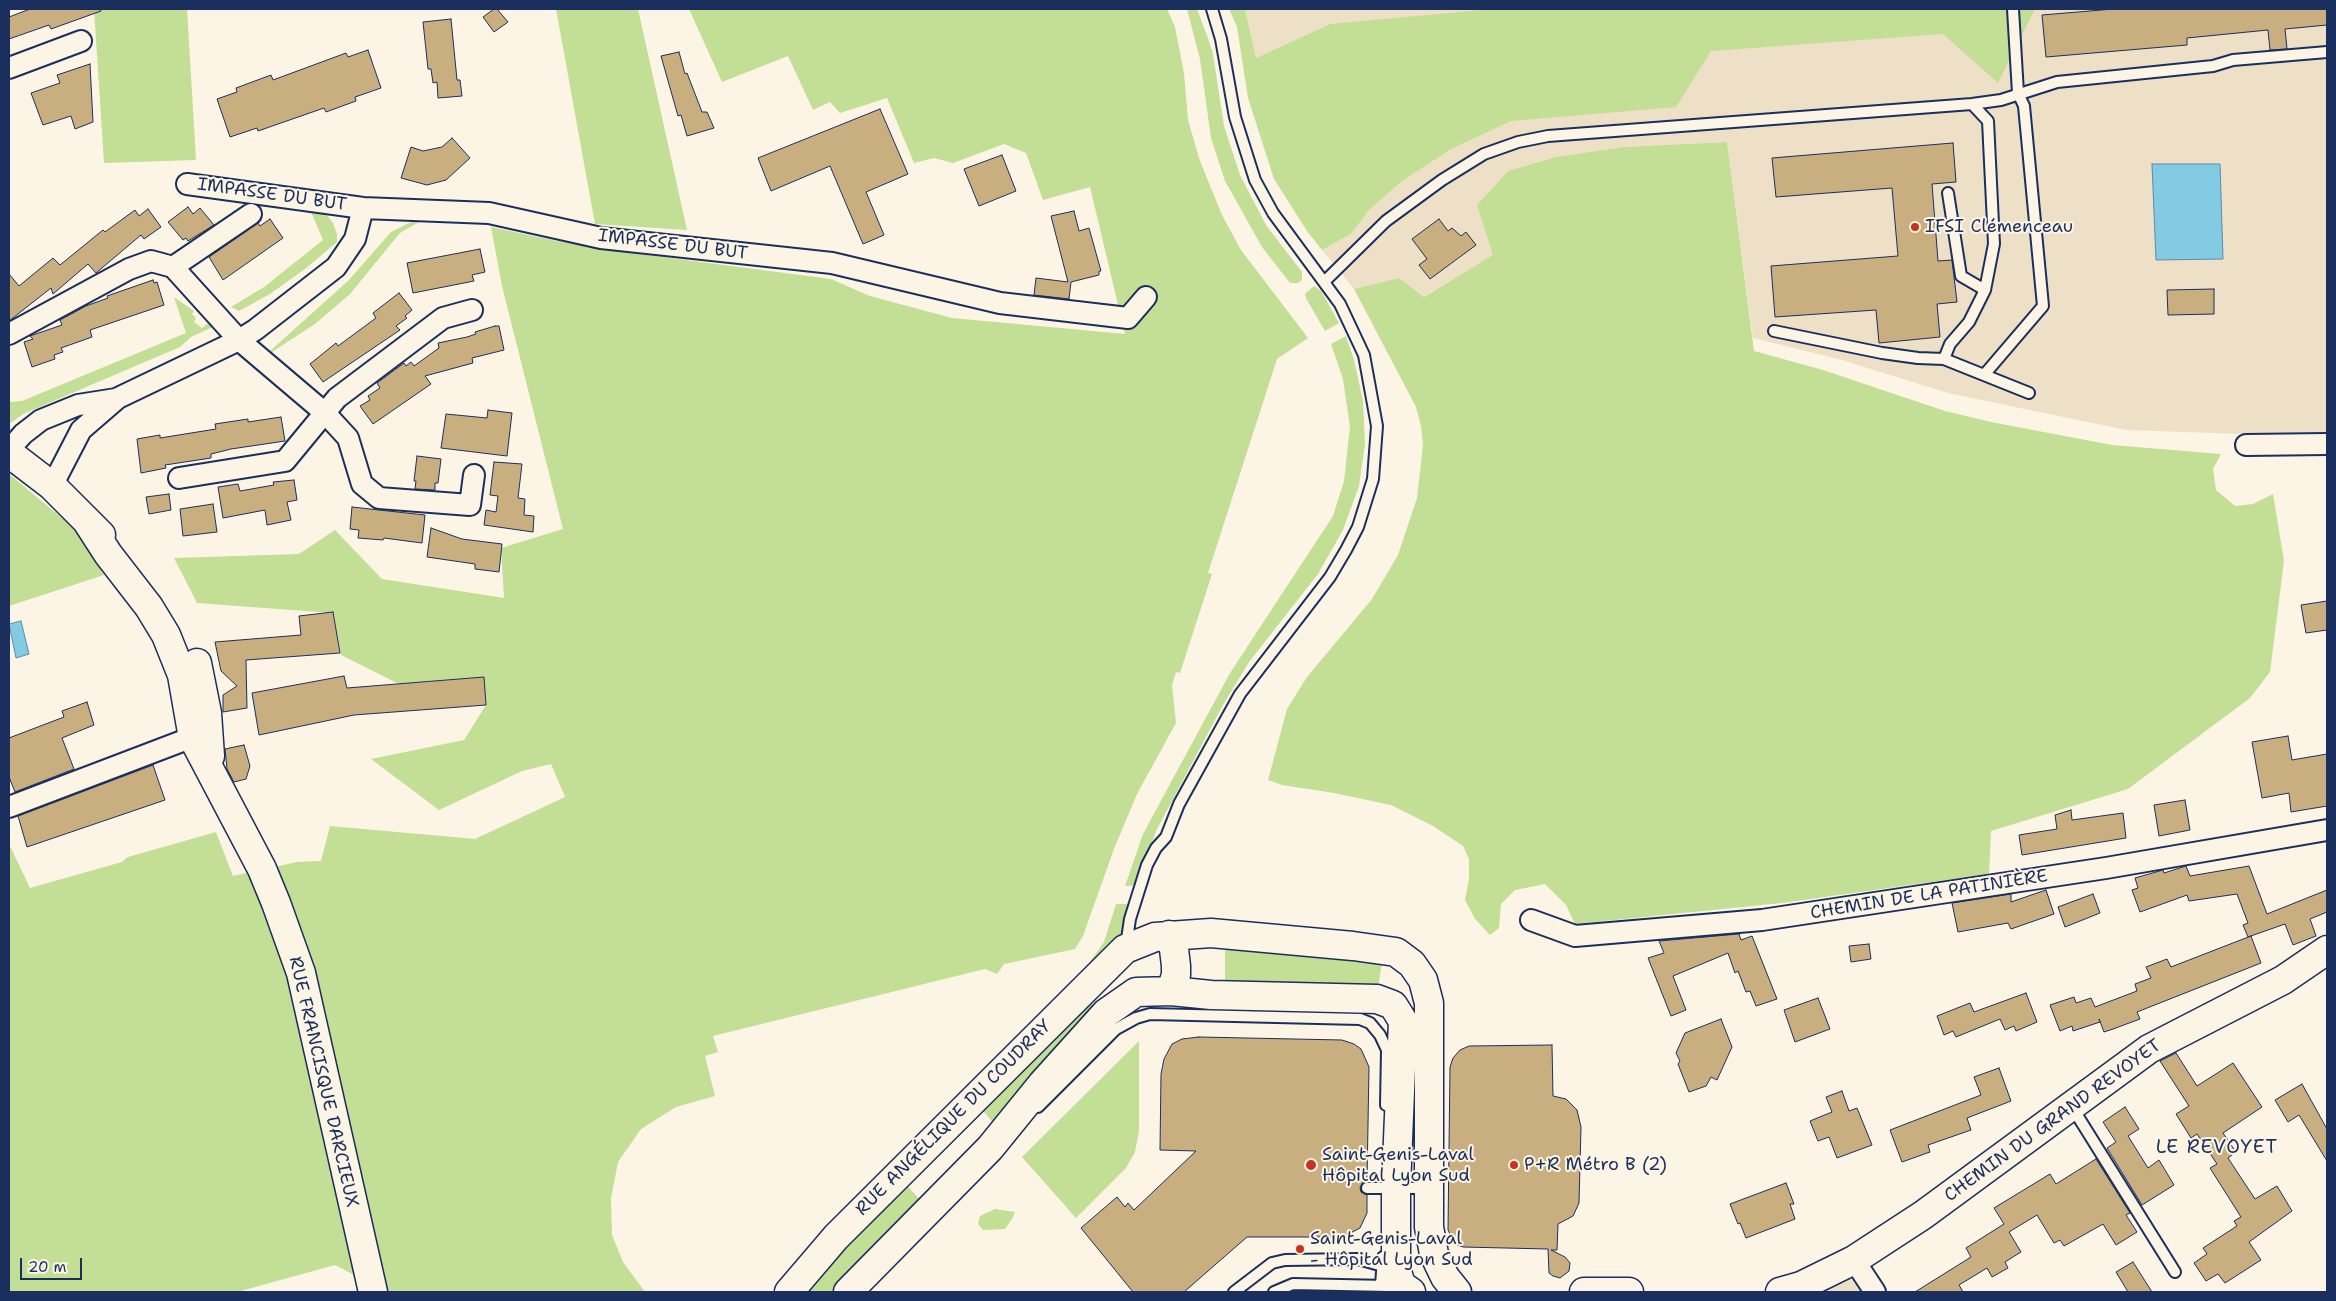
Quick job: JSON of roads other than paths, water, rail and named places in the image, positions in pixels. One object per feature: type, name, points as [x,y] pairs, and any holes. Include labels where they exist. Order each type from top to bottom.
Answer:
[{"type":"street","points":[[9,68],[81,41]]},
{"type":"street","name":"IMPASSE DU BUT","points":[[188,184],[363,208],[489,213],[601,238],[832,263],[1000,303],[1128,318],[1146,297]]},
{"type":"street","points":[[52,486],[81,430],[118,398],[239,340],[255,330],[336,267],[355,239],[363,208]]},
{"type":"street","points":[[173,267],[251,214]]},
{"type":"street","points":[[9,334],[129,269],[151,261],[173,267],[239,340],[325,413],[348,438],[362,484],[379,498],[470,505],[474,475]]},
{"type":"street","points":[[179,478],[285,460],[336,398],[443,318],[472,310]]},
{"type":"street","points":[[9,452],[23,434],[41,420],[78,405],[118,398]]},
{"type":"street","points":[[2246,446],[2327,444]]},
{"type":"street","name":"RUE FRANCISQUE DARCIEUX","points":[[9,452],[52,486],[88,523],[115,547],[143,568],[164,596],[182,627],[200,670],[201,734],[209,768],[262,869],[301,973],[372,1292]]},
{"type":"street","points":[[9,807],[201,734]]},
{"type":"street","name":"CHEMIN DE LA PATINIÈRE","points":[[1531,920],[1575,936],[1762,920],[2106,868],[2327,830]]},
{"type":"street","name":"RUE ANGÉLIQUE DU COUDRAY","points":[[789,1292],[836,1237],[1126,949],[1155,937],[1211,933],[1353,946],[1396,952],[1412,964],[1423,980],[1429,1003],[1428,1228],[1434,1254],[1445,1277],[1457,1292]]},
{"type":"street","points":[[1168,935],[1174,948],[1176,966],[1168,1003]]},
{"type":"street","points":[[1126,949],[1125,964],[1143,1003],[1168,1003],[1211,995],[1377,999],[1393,1005],[1403,1021],[1387,1188],[1396,1268],[1394,1282]]},
{"type":"street","name":"CHEMIN DU GRAND REVOYET","points":[[1780,1292],[1801,1286],[1854,1260],[1922,1215],[2149,1049],[2283,980],[2327,950]]},
{"type":"street","name":"RUE ANGÉLIQUE DU COUDRAY","points":[[848,1292],[990,1148],[1042,1084],[1106,1013],[1143,1003]]},
{"type":"street","points":[[1854,1260],[1875,1292]]},
{"type":"street","points":[[1584,1292],[1629,1292]]},
{"type":"lane","points":[[1126,949],[1130,919],[1147,865],[1156,848],[1166,837],[1180,804],[1240,694],[1330,577],[1346,550],[1358,527],[1373,479],[1376,426],[1364,355],[1351,324],[1325,281],[1273,213],[1255,180],[1235,117],[1222,39],[1212,9]]},
{"type":"lane","points":[[1984,374],[2043,306],[2024,106],[2018,93],[2013,9]]},
{"type":"lane","points":[[1325,281],[1386,221],[1442,180],[1484,154],[1518,142],[1548,136],[1972,104],[2000,100],[2057,82],[2213,66],[2233,60],[2327,52]]},
{"type":"lane","points":[[1944,359],[1950,344],[1969,322],[1985,290],[1994,244],[1988,121],[1972,104]]},
{"type":"lane","points":[[1948,193],[1961,276],[1985,290]]},
{"type":"lane","points":[[1774,330],[1882,353],[1918,358],[1944,359],[2029,393]]},
{"type":"lane","points":[[1168,1003],[1360,1019],[1370,1023],[1380,1034],[1387,1050],[1386,1119]]},
{"type":"lane","points":[[2071,1106],[2175,1272]]},
{"type":"lane","points":[[1367,1188],[1428,1188]]},
{"type":"lane","points":[[1383,1247],[1394,1282]]},
{"type":"lane","points":[[1234,1292],[1272,1263],[1301,1258],[1358,1258],[1394,1282]]},
{"type":"lane","points":[[1274,1292],[1293,1284],[1394,1282]]},
{"type":"water","points":[[2152,164],[2220,164],[2223,259],[2156,260]]},
{"type":"water","points":[[21,621],[29,654],[16,658],[9,624]]},
{"type":"place","name":"IFSI Clémenceau","points":[[1915,227]]},
{"type":"place","name":"Saint-Genis-Laval Hôpital Lyon Sud","points":[[1311,1165]]},
{"type":"place","name":"P+R Métro B (2)","points":[[1514,1165]]},
{"type":"place","name":"Saint-Genis-Laval - Hôpital Lyon Sud","points":[[1300,1249]]},
{"type":"district","name":"LE REVOYET","points":[[2217,1148]]}]
